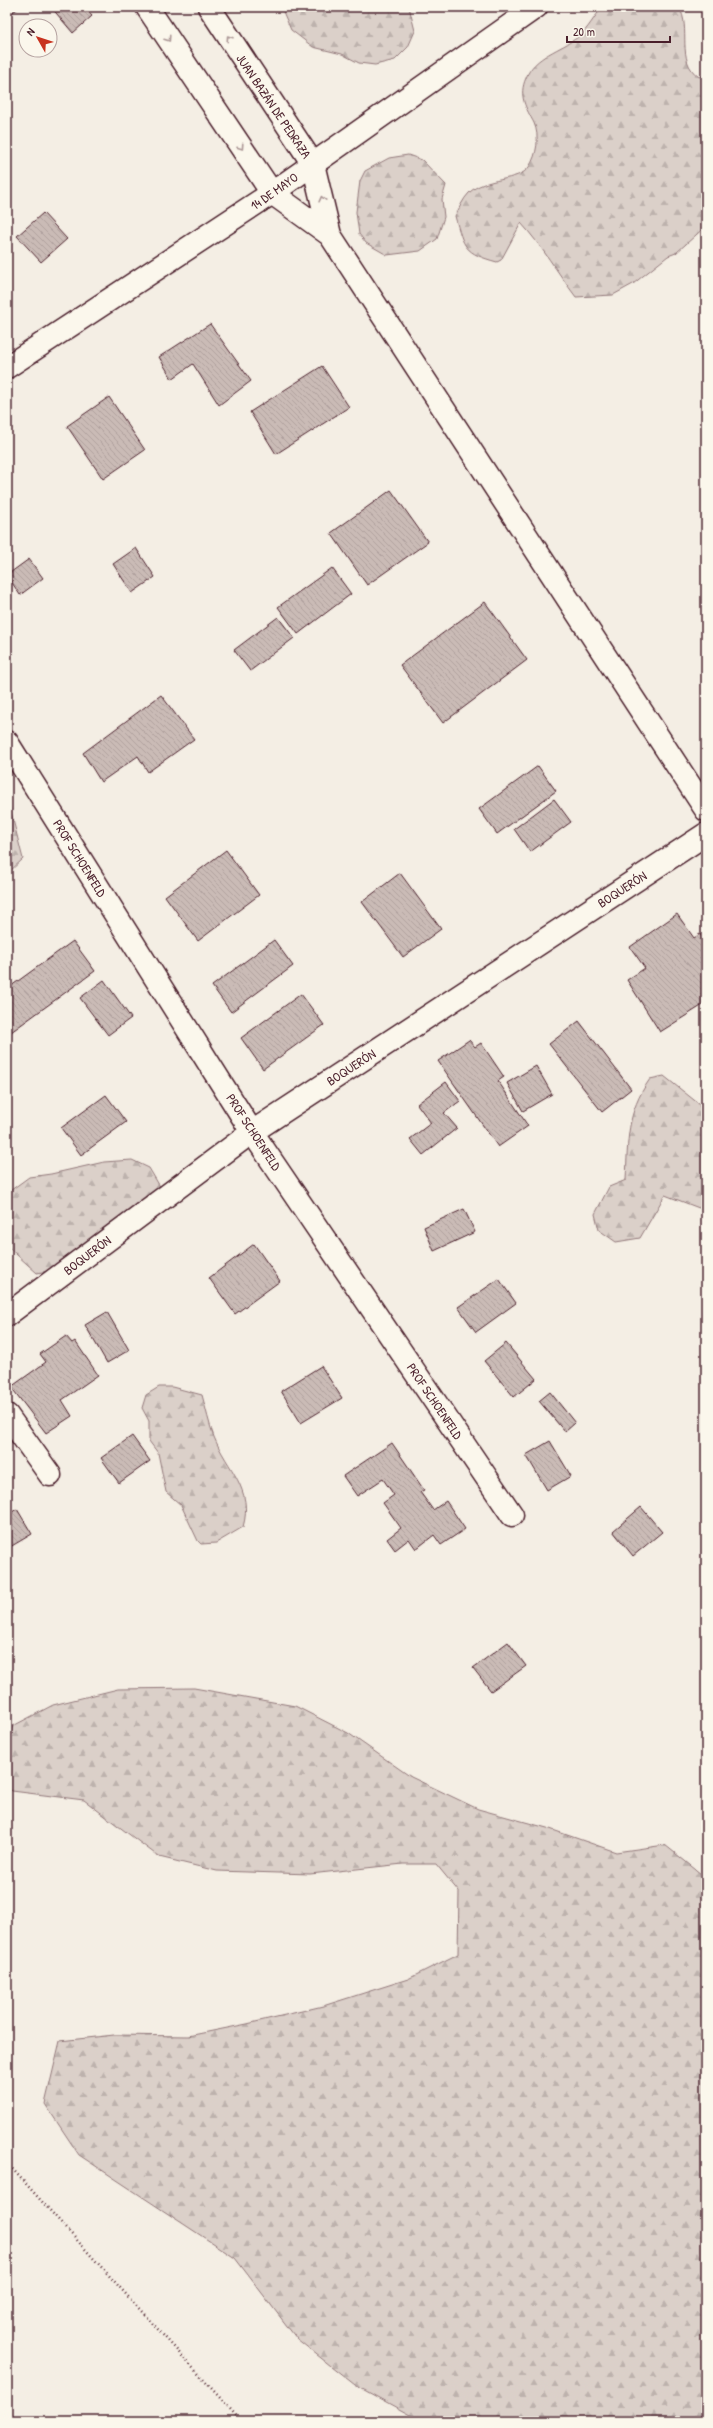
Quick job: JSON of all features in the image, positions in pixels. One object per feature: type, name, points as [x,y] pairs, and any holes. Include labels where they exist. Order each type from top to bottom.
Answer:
[{"type":"street","points":[[146,7],[272,193],[330,235],[706,810]]},
{"type":"street","name":"JUAN BAZÁN DE PEDRAZA","points":[[209,7],[313,164],[330,235]]},
{"type":"street","name":"14 DE MAYO","points":[[7,367],[272,193],[536,7]]},
{"type":"street","name":"PROF SCHOENFELD","points":[[7,742],[252,1132],[512,1515]]},
{"type":"street","name":"BOQUERÓN","points":[[7,1315],[252,1132],[706,834]]},
{"type":"street","points":[[7,1415],[50,1475]]},
{"type":"path","points":[[7,2162],[241,2421]]},
{"type":"green space","points":[[281,7],[409,7],[415,31],[408,47],[395,60],[375,65],[359,63],[342,54],[313,47],[291,30]]},
{"type":"green space","points":[[603,7],[679,7],[683,16],[688,62],[692,70],[699,77],[706,74],[706,226],[676,253],[668,256],[633,284],[613,295],[576,297],[543,250],[521,223],[501,260],[497,262],[478,256],[467,248],[455,216],[465,198],[475,188],[483,184],[518,175],[529,167],[536,151],[537,134],[534,123],[524,102],[523,91],[526,78],[530,70],[541,59],[582,34]]},
{"type":"green space","points":[[408,155],[422,160],[446,185],[442,199],[444,217],[437,239],[420,251],[387,255],[366,243],[359,234],[356,212],[360,181],[365,171],[389,158]]},
{"type":"green space","points":[[7,804],[10,808],[23,859],[9,872],[7,872]]},
{"type":"green space","points":[[664,1076],[699,1104],[706,1124],[706,1202],[699,1208],[665,1195],[640,1238],[616,1242],[599,1230],[595,1214],[609,1187],[626,1180],[628,1139],[632,1115],[642,1091],[650,1079]]},
{"type":"green space","points":[[132,1160],[149,1168],[165,1195],[66,1268],[37,1273],[7,1246],[7,1193],[29,1177],[51,1174],[104,1162]]},
{"type":"green space","points":[[159,1387],[172,1387],[202,1395],[214,1437],[242,1490],[245,1501],[243,1527],[216,1543],[201,1544],[198,1541],[181,1505],[166,1492],[158,1453],[149,1441],[149,1421],[142,1408],[146,1395]]},
{"type":"green space","points":[[194,1688],[295,1706],[348,1733],[411,1777],[478,1809],[547,1828],[616,1852],[665,1845],[706,1878],[706,2421],[421,2421],[355,2385],[297,2339],[235,2258],[79,2155],[45,2104],[60,2041],[114,2035],[188,2036],[247,2024],[323,2006],[408,1979],[458,1954],[459,1892],[436,1864],[403,1864],[310,1874],[217,1871],[159,1857],[84,1800],[12,1791],[7,1787],[7,1739],[13,1726],[53,1705],[118,1689]]},
{"type":"building","points":[[7,7],[20,7],[7,16]]},
{"type":"building","points":[[51,7],[84,7],[92,16],[73,33]]},
{"type":"building","points":[[43,213],[67,239],[41,262],[17,236]]},
{"type":"building","points":[[210,324],[251,381],[219,405],[193,364],[172,379],[159,357]]},
{"type":"building","points":[[322,366],[349,407],[276,454],[250,412]]},
{"type":"building","points":[[109,397],[145,450],[103,479],[67,426]]},
{"type":"building","points":[[391,490],[428,542],[367,585],[331,533]]},
{"type":"building","points":[[136,548],[155,577],[132,593],[113,564]]},
{"type":"building","points":[[29,559],[43,578],[20,595],[7,575]]},
{"type":"building","points":[[332,568],[351,594],[298,634],[278,607]]},
{"type":"building","points":[[485,602],[527,660],[443,723],[400,665]]},
{"type":"building","points":[[278,617],[294,638],[250,671],[234,650]]},
{"type":"building","points":[[161,695],[194,739],[148,772],[138,756],[101,782],[83,753]]},
{"type":"building","points":[[538,766],[556,791],[497,834],[479,809]]},
{"type":"building","points":[[554,799],[571,822],[530,852],[514,829]]},
{"type":"building","points":[[226,850],[259,895],[198,941],[165,896]]},
{"type":"building","points":[[400,873],[441,929],[403,957],[362,902]]},
{"type":"building","points":[[677,914],[694,938],[700,934],[706,944],[706,1003],[660,1032],[627,980],[645,968],[630,947]]},
{"type":"building","points":[[274,940],[293,966],[231,1012],[212,986]]},
{"type":"building","points":[[73,941],[95,971],[7,1035],[7,989]]},
{"type":"building","points":[[104,980],[131,1018],[108,1035],[80,998]]},
{"type":"building","points":[[301,994],[324,1025],[263,1069],[241,1038]]},
{"type":"building","points":[[579,1021],[631,1089],[602,1112],[549,1044]]},
{"type":"building","points":[[469,1040],[475,1047],[481,1043],[504,1077],[498,1081],[528,1126],[498,1147],[438,1061]]},
{"type":"building","points":[[536,1066],[552,1094],[523,1111],[507,1083]]},
{"type":"building","points":[[446,1082],[460,1101],[444,1113],[457,1128],[423,1155],[410,1139],[431,1123],[417,1104]]},
{"type":"building","points":[[106,1095],[126,1122],[81,1155],[61,1128]]},
{"type":"building","points":[[464,1209],[475,1232],[434,1251],[424,1227]]},
{"type":"building","points":[[254,1244],[280,1281],[235,1314],[209,1278]]},
{"type":"building","points":[[499,1279],[516,1303],[476,1332],[458,1307]]},
{"type":"building","points":[[107,1312],[129,1350],[107,1363],[85,1325]]},
{"type":"building","points":[[66,1336],[72,1343],[75,1341],[98,1375],[62,1400],[72,1416],[46,1433],[11,1387],[46,1362],[40,1354]]},
{"type":"building","points":[[506,1343],[536,1379],[514,1397],[484,1361]]},
{"type":"building","points":[[321,1366],[342,1398],[301,1423],[281,1391]]},
{"type":"building","points":[[550,1392],[575,1423],[565,1432],[539,1401]]},
{"type":"building","points":[[132,1436],[150,1461],[119,1483],[101,1458]]},
{"type":"building","points":[[550,1441],[571,1476],[547,1490],[526,1455]]},
{"type":"building","points":[[392,1443],[424,1490],[420,1492],[433,1510],[446,1501],[465,1529],[441,1545],[434,1535],[416,1549],[409,1539],[395,1550],[387,1539],[401,1528],[383,1503],[394,1495],[383,1479],[357,1496],[343,1476]]},
{"type":"building","points":[[641,1507],[662,1532],[633,1556],[613,1531]]},
{"type":"building","points":[[17,1509],[32,1534],[10,1547],[7,1543],[7,1515]]},
{"type":"building","points":[[508,1642],[526,1666],[491,1691],[473,1668]]}]
